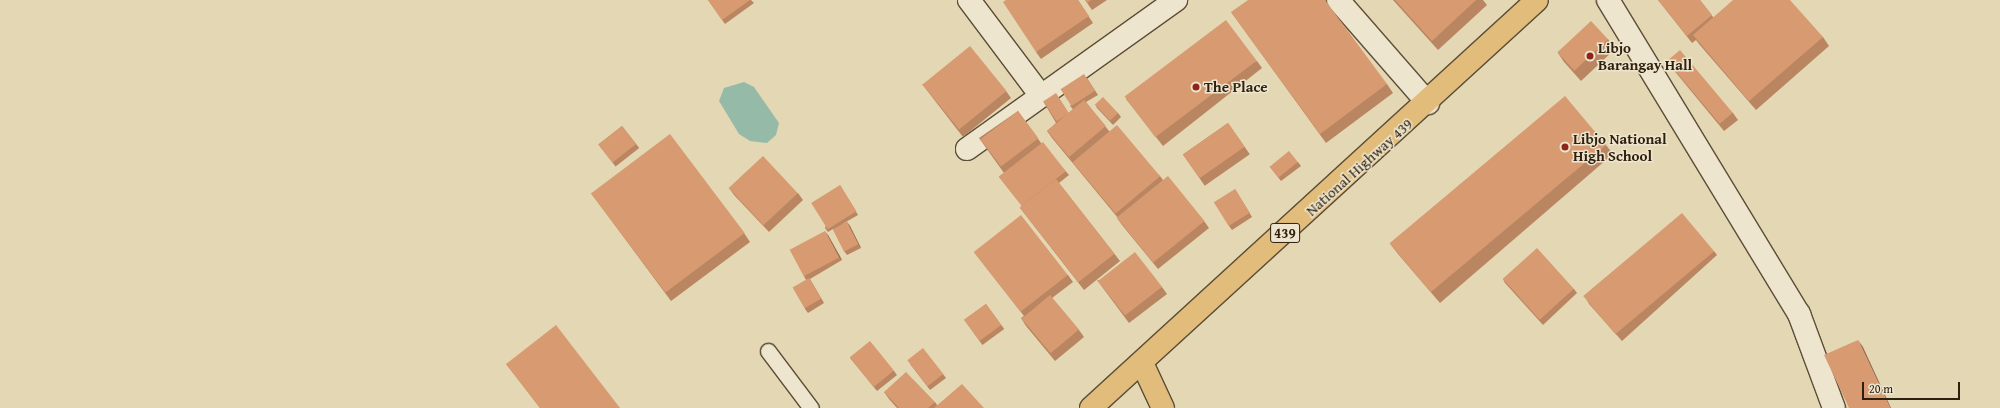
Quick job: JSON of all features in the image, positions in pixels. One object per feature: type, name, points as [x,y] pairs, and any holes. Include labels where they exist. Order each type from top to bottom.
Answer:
[{"type":"main road","name":"National Highway 439","points":[[1142,363],[1428,103],[1537,0]]},
{"type":"main road","name":"439","points":[[1091,408],[1142,363]]},
{"type":"main road","points":[[1142,363],[1163,408]]},
{"type":"street","points":[[969,0],[1041,96]]},
{"type":"street","points":[[967,149],[1176,0]]},
{"type":"street","points":[[1338,0],[1428,103]]},
{"type":"street","points":[[1608,0],[1798,314],[1834,408]]},
{"type":"lane","points":[[768,351],[811,408]]},
{"type":"shaded area","points":[[744,82],[754,87],[779,123],[776,135],[767,143],[750,141],[739,134],[719,101],[724,88]]},
{"type":"building","points":[[708,0],[750,0],[722,20]]},
{"type":"building","points":[[1006,0],[1078,0],[1089,16],[1036,52],[1003,2]]},
{"type":"building","points":[[1248,0],[1325,0],[1387,84],[1320,134],[1231,12]]},
{"type":"building","points":[[1395,0],[1476,0],[1432,41]]},
{"type":"building","points":[[1658,0],[1700,0],[1712,15],[1687,36]]},
{"type":"building","points":[[1733,0],[1790,0],[1823,37],[1749,101],[1693,35]]},
{"type":"building","name":"The Place","points":[[1226,20],[1257,61],[1155,137],[1125,96]]},
{"type":"building","points":[[1591,21],[1608,39],[1574,71],[1557,52]]},
{"type":"building","points":[[970,46],[1007,91],[959,129],[923,84]]},
{"type":"building","points":[[1680,50],[1733,113],[1720,124],[1667,61]]},
{"type":"building","points":[[1084,74],[1095,91],[1071,106],[1061,89]]},
{"type":"building","points":[[1056,93],[1069,113],[1056,121],[1043,101]]},
{"type":"building","points":[[1565,96],[1606,145],[1431,292],[1390,243]]},
{"type":"building","points":[[1103,97],[1118,113],[1110,121],[1095,105]]},
{"type":"building","points":[[1084,100],[1106,126],[1069,157],[1047,131]]},
{"type":"building","points":[[1018,111],[1038,138],[1001,166],[980,139]]},
{"type":"building","points":[[1228,123],[1245,147],[1200,178],[1183,155]]},
{"type":"building","points":[[1117,125],[1160,176],[1116,214],[1073,162]]},
{"type":"building","points":[[622,126],[636,144],[613,163],[598,144]]},
{"type":"building","points":[[670,134],[745,233],[666,293],[591,194]]},
{"type":"building","points":[[1043,142],[1066,171],[1022,206],[999,176]]},
{"type":"building","points":[[1289,151],[1298,162],[1278,178],[1270,167]]},
{"type":"building","points":[[763,156],[798,193],[763,225],[729,188]]},
{"type":"building","points":[[1168,176],[1205,221],[1153,263],[1117,218]]},
{"type":"building","points":[[1056,179],[1114,254],[1078,282],[1020,207]]},
{"type":"building","points":[[840,185],[856,211],[828,229],[811,203]]},
{"type":"building","points":[[1235,189],[1250,213],[1229,226],[1214,202]]},
{"type":"building","points":[[1682,213],[1714,251],[1615,334],[1583,296]]},
{"type":"building","points":[[1021,215],[1068,275],[1021,312],[974,252]]},
{"type":"building","points":[[847,222],[858,244],[844,252],[833,229]]},
{"type":"building","points":[[825,231],[839,257],[804,276],[790,250]]},
{"type":"building","points":[[1537,248],[1574,289],[1540,320],[1503,279]]},
{"type":"building","points":[[1135,252],[1162,287],[1125,316],[1098,281]]},
{"type":"building","points":[[809,278],[821,299],[805,308],[793,288]]},
{"type":"building","points":[[1050,295],[1079,329],[1051,353],[1022,319]]},
{"type":"building","points":[[986,304],[1001,325],[979,341],[964,320]]},
{"type":"building","points":[[556,325],[620,408],[540,408],[506,364]]},
{"type":"building","points":[[1858,340],[1890,408],[1849,408],[1824,355]]},
{"type":"building","points":[[870,341],[894,371],[874,387],[850,357]]},
{"type":"building","points":[[923,348],[943,374],[928,386],[907,360]]},
{"type":"building","points":[[906,372],[935,402],[928,408],[899,408],[884,392]]},
{"type":"building","points":[[962,384],[984,408],[934,408]]},
{"type":"place","name":"Libjo Barangay Hall","points":[[1590,56]]},
{"type":"place","name":"The Place","points":[[1196,87]]},
{"type":"place","name":"Libjo National High School","points":[[1565,147]]}]
